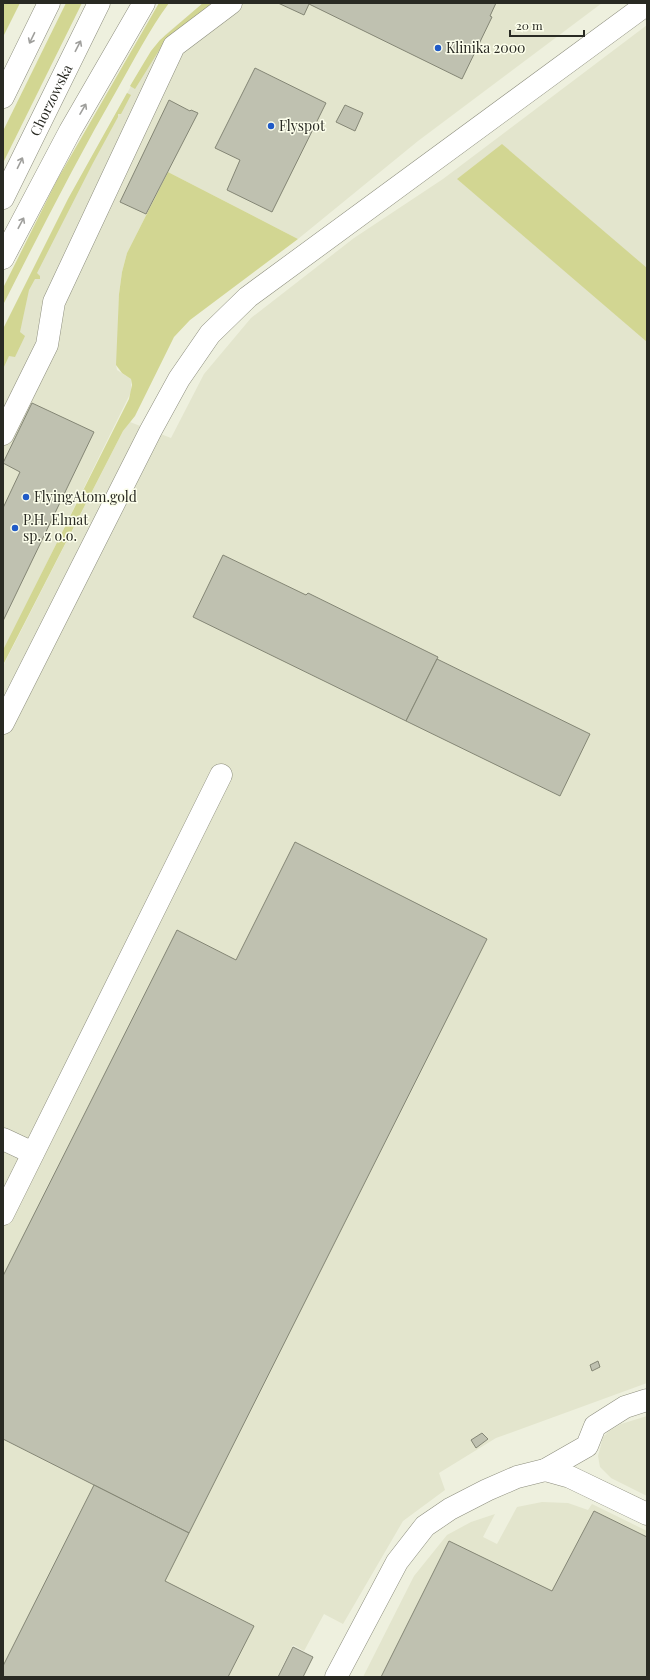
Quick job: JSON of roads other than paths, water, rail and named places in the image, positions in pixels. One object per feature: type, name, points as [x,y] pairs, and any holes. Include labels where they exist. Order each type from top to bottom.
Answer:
[{"type":"main road","points":[[3,97],[49,3]]},
{"type":"main road","name":"Chorzowska","points":[[3,198],[99,3]]},
{"type":"main road","points":[[3,258],[70,131],[144,3]]},
{"type":"main road","points":[[3,434],[47,345],[54,302],[174,46],[231,3]]},
{"type":"main road","points":[[3,723],[151,430],[179,379],[210,334],[248,297],[647,4]]},
{"type":"main road","points":[[3,1214],[221,775]]},
{"type":"main road","points":[[3,1139],[33,1154]]},
{"type":"main road","points":[[336,1677],[397,1562],[425,1526],[450,1509],[487,1490],[517,1477],[545,1470],[587,1446],[595,1426],[625,1407],[647,1400]]},
{"type":"main road","points":[[545,1470],[570,1477],[647,1514]]},
{"type":"place","name":"Klinika 2000","points":[[438,48]]},
{"type":"place","name":"Flyspot","points":[[271,126]]},
{"type":"place","name":"FlyingAtom.gold","points":[[26,497]]},
{"type":"place","name":"P.H. Elmat sp. z o.o.","points":[[15,528]]}]
